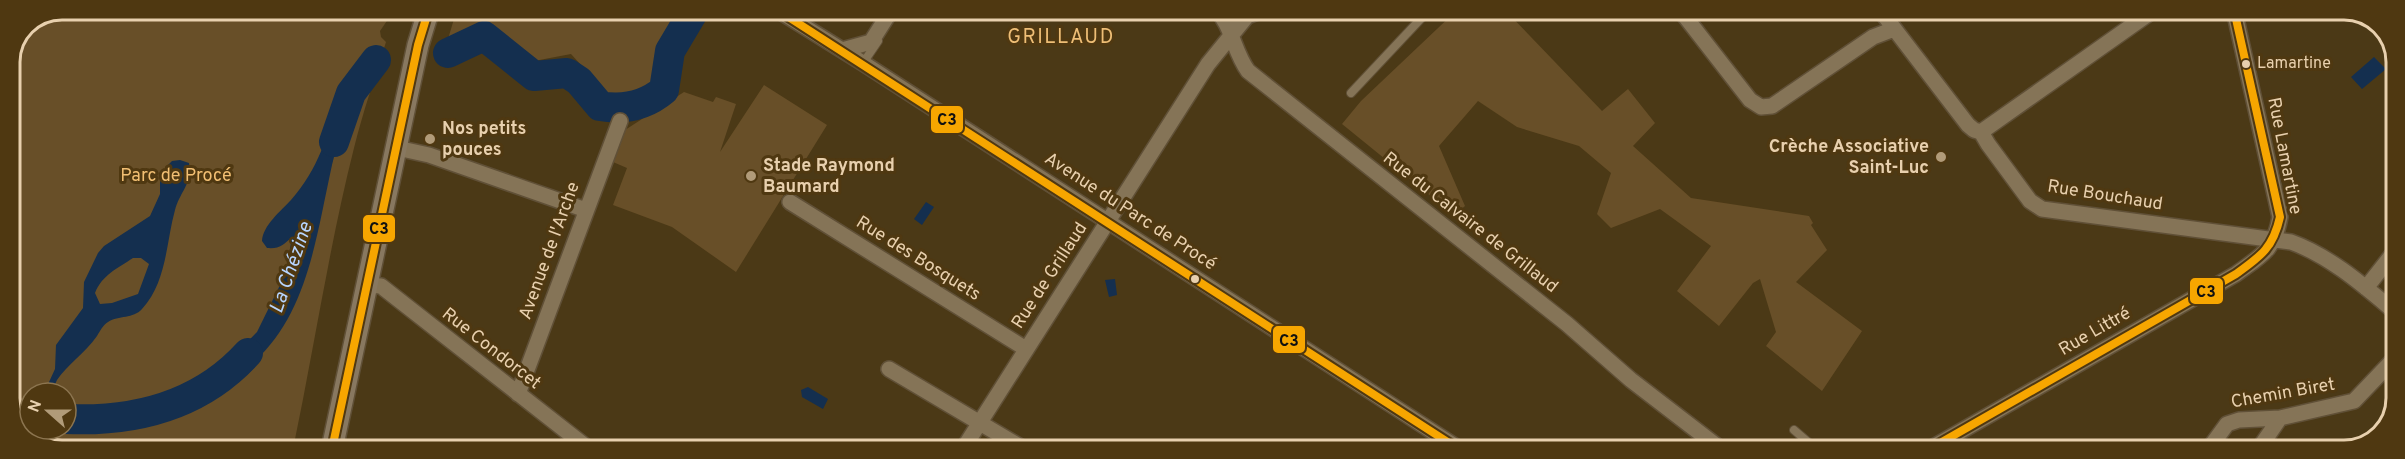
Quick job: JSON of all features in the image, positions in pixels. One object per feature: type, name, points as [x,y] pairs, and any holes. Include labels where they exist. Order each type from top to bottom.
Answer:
[{"type":"main road","points":[[334,440],[418,45],[426,20]]},
{"type":"street","name":"Avenue du Parc de Procé","points":[[794,20],[864,63],[1446,440]]},
{"type":"street","points":[[842,50],[871,42],[885,20]]},
{"type":"street","name":"Rue du Calvaire de Grillaud","points":[[1223,20],[1231,34],[1239,60],[1248,71],[1567,324],[1631,380],[1709,440]]},
{"type":"street","name":"Rue de Grillaud","points":[[969,440],[1208,64],[1243,20]]},
{"type":"street","points":[[1688,20],[1750,100],[1761,107],[1772,106],[1873,37],[1894,28]]},
{"type":"street","name":"Rue Bouchaud","points":[[1888,20],[1968,125],[1982,132],[1988,144],[2030,201],[2042,209],[2228,235],[2276,239],[2309,249],[2386,304]]},
{"type":"street","points":[[1982,132],[2140,20]]},
{"type":"street","name":"Rue Lamartine","points":[[2236,20],[2280,217],[2276,239]]},
{"type":"street","name":"Avenue de l'Arche","points":[[518,394],[620,122]]},
{"type":"street","points":[[397,148],[429,155],[586,210]]},
{"type":"street","name":"Rue des Bosquets","points":[[790,202],[1026,349]]},
{"type":"street","name":"Rue Littré","points":[[1946,440],[2236,274],[2260,256],[2276,239]]},
{"type":"street","points":[[2366,288],[2386,263]]},
{"type":"street","name":"Rue Condorcet","points":[[367,285],[381,286],[577,440]]},
{"type":"street","name":"Chemin Biret","points":[[2215,440],[2226,424],[2239,420],[2280,418],[2354,401],[2386,368]]},
{"type":"street","points":[[889,369],[1008,440]]},
{"type":"street","points":[[2265,440],[2280,418]]},
{"type":"lane","points":[[864,63],[892,20]]},
{"type":"lane","points":[[1352,93],[1420,20]]},
{"type":"lane","points":[[1794,430],[1806,440]]},
{"type":"green space","name":"Parc de Procé","points":[[53,20],[388,20],[380,31],[381,37],[386,42],[361,121],[345,185],[295,440],[78,440],[78,381],[20,381],[20,53],[27,38],[38,27]]},
{"type":"green space","points":[[454,20],[674,20],[663,42],[655,87],[611,98],[571,54],[534,61],[486,21],[448,39]]},
{"type":"green space","points":[[1446,20],[1515,20],[1602,111],[1628,89],[1655,123],[1633,146],[1691,198],[1809,216],[1813,223],[1811,225],[1827,250],[1796,282],[1862,331],[1822,391],[1766,346],[1776,332],[1760,279],[1753,283],[1719,326],[1677,291],[1711,246],[1660,209],[1611,228],[1597,214],[1611,173],[1579,146],[1517,127],[1478,101],[1439,146],[1465,206],[1454,215],[1342,124],[1361,101]]},
{"type":"green space","points":[[764,85],[827,125],[736,272],[672,227],[613,205],[627,168],[613,162],[625,130],[684,92],[713,102],[716,97],[736,104],[720,152]]},
{"type":"water","points":[[2374,57],[2385,68],[2362,89],[2351,77]]},
{"type":"water","points":[[338,98],[348,103],[318,230],[300,292],[287,320],[269,346],[246,368],[217,387],[216,374],[257,332],[286,273],[292,237],[281,246],[267,248],[262,241],[263,235],[273,219],[309,176],[326,139]]},
{"type":"water","points":[[180,160],[189,163],[189,177],[177,203],[156,287],[142,309],[130,316],[106,323],[57,381],[50,381],[55,369],[56,345],[83,308],[84,282],[98,253],[104,246],[150,216],[160,194],[160,181],[166,167],[172,161]],"holes":[[[133,258],[141,258],[149,264],[138,294],[112,303],[100,304],[95,293],[111,272]]]},
{"type":"water","points":[[926,202],[934,207],[922,225],[914,219]]},
{"type":"water","points":[[1115,279],[1117,295],[1109,297],[1105,280]]},
{"type":"water","points":[[808,387],[828,399],[823,409],[802,397],[801,390]]},
{"type":"waterway","name":"La Chézine","points":[[448,53],[484,36],[534,76],[567,73],[579,81],[600,106],[634,106],[664,90],[670,51],[688,20]]},
{"type":"waterway","name":"La Chézine","points":[[334,142],[351,93],[376,60]]},
{"type":"waterway","name":"La Chézine","points":[[78,419],[117,417],[165,407],[209,386],[248,353]]},
{"type":"transit line","name":"C3","points":[[334,440],[418,45],[426,20]]},
{"type":"transit line","name":"C3","points":[[793,20],[1444,440]]},
{"type":"transit line","name":"C3","points":[[1946,440],[2236,274],[2270,244],[2280,217],[2236,20]]},
{"type":"place","name":"Lamartine","points":[[2246,64]]},
{"type":"place","name":"Nos petits pouces","points":[[430,139]]},
{"type":"place","name":"Crèche Associative Saint-Luc","points":[[1941,157]]},
{"type":"place","name":"Stade Raymond Baumard","points":[[751,176]]},
{"type":"district","name":"GRILLAUD","points":[[1061,38]]}]
